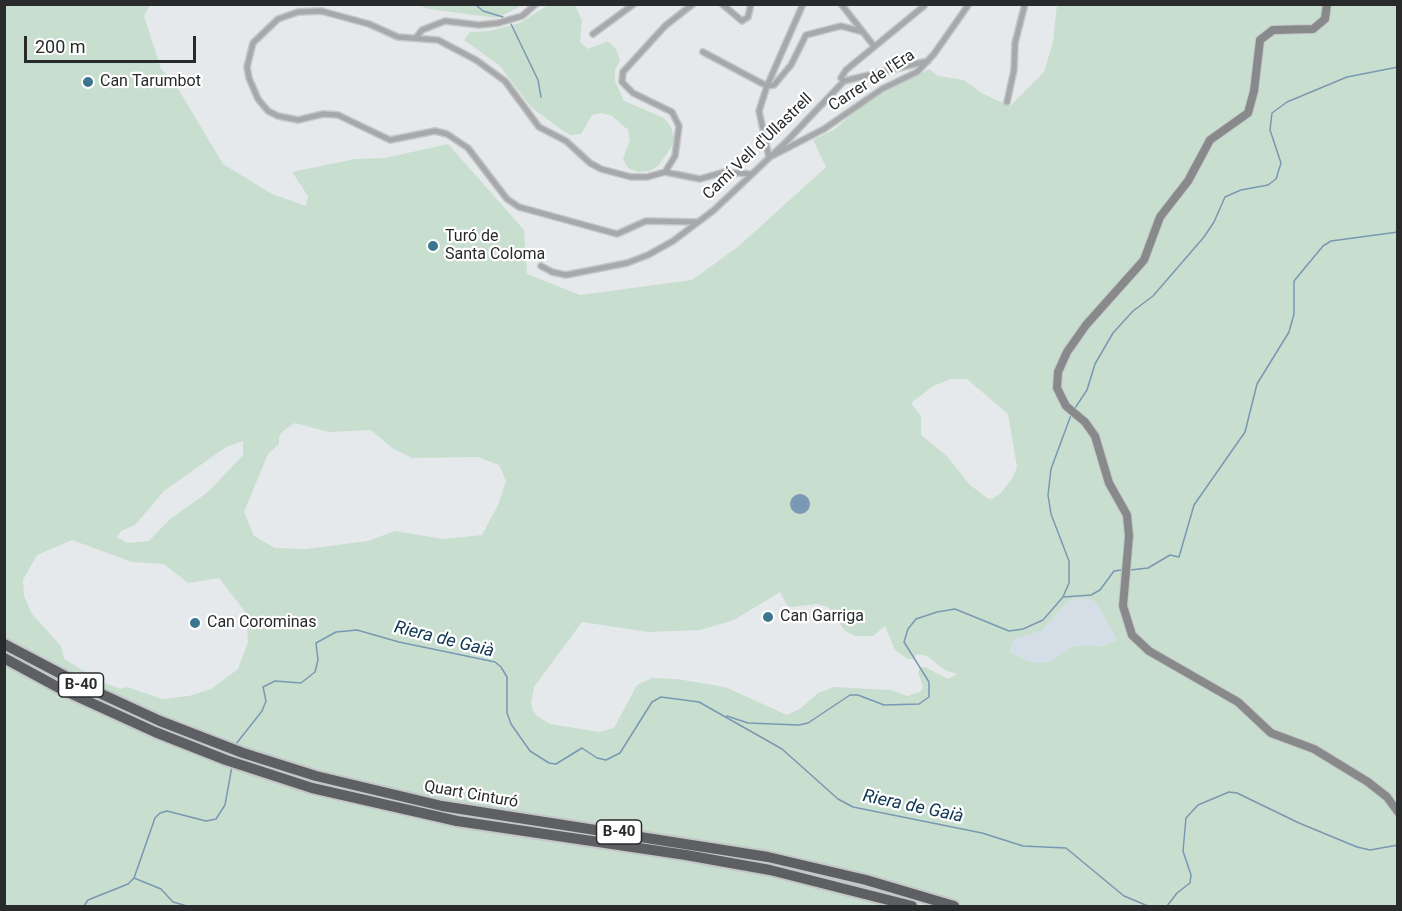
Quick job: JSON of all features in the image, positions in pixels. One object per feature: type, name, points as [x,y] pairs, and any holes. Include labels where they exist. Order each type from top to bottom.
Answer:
[{"type":"highway","name":"Quart Cinturó","points":[[4,644],[84,686],[160,721],[226,747],[316,776],[442,806],[768,857],[954,906]]},
{"type":"highway","name":"Quart Cinturó","points":[[4,658],[63,690],[155,732],[226,760],[312,788],[457,821],[686,855],[770,870],[912,906]]},
{"type":"street","points":[[416,38],[430,26],[445,21],[480,25],[498,23],[522,16],[536,4]]},
{"type":"street","points":[[593,34],[634,4]]},
{"type":"street","points":[[665,172],[675,156],[679,126],[672,112],[633,93],[622,82],[623,72],[665,26],[693,4]]},
{"type":"street","points":[[722,4],[741,21],[748,17],[751,4]]},
{"type":"street","points":[[769,157],[759,111],[767,86],[802,4]]},
{"type":"street","points":[[841,4],[874,46],[924,5]]},
{"type":"street","name":"Carrer de l'Era","points":[[769,157],[824,129],[882,89],[916,72],[928,61],[969,4]]},
{"type":"street","points":[[1007,102],[1014,70],[1015,43],[1025,4]]},
{"type":"street","points":[[1327,4],[1324,19],[1313,29],[1273,30],[1260,40],[1254,92],[1248,112],[1210,140],[1188,182],[1157,223],[1143,260],[1086,325],[1067,352],[1058,372],[1057,388],[1061,399],[1091,429],[1099,445],[1109,483],[1127,515],[1130,536],[1123,606],[1132,635],[1149,651],[1238,702],[1270,734],[1314,749],[1376,788],[1391,801],[1398,812]]},
{"type":"street","points":[[696,222],[646,221],[617,234],[519,207],[507,199],[459,140],[435,131],[390,140],[338,115],[323,114],[298,120],[278,116],[268,111],[258,99],[247,67],[253,43],[278,19],[298,12],[321,10],[369,24],[398,37],[435,40],[476,60],[506,81],[539,127],[566,141],[590,163],[601,169],[631,177],[647,177],[665,172],[700,179],[724,172],[751,174]]},
{"type":"street","points":[[430,26],[430,32],[435,40]]},
{"type":"street","points":[[704,52],[767,86],[774,85],[791,65],[806,35],[841,26],[863,32]]},
{"type":"street","name":"Camí Vell d'Ullastrell","points":[[542,266],[552,272],[567,275],[627,263],[673,241],[714,210],[769,157],[844,81],[843,74],[874,46]]},
{"type":"street","points":[[844,81],[928,61]]},
{"type":"shaded area","points":[[1079,598],[1093,600],[1117,640],[1101,647],[1088,645],[1072,647],[1050,662],[1041,663],[1032,663],[1009,652],[1014,639],[1041,631],[1071,600]]},
{"type":"green space","points":[[5,5],[150,5],[144,16],[161,69],[174,82],[223,164],[272,194],[306,206],[308,196],[292,172],[355,159],[385,158],[448,144],[524,230],[527,274],[580,295],[692,280],[739,246],[826,167],[813,140],[835,129],[865,103],[929,69],[938,76],[964,80],[983,94],[1010,106],[1044,72],[1053,42],[1057,5],[1397,5],[1397,906],[5,906]],"holes":[[[951,379],[967,379],[1008,414],[1017,467],[1013,477],[1001,493],[992,499],[987,498],[969,484],[947,456],[921,435],[921,416],[911,403],[933,386]],[[295,423],[329,432],[371,430],[392,448],[412,458],[478,457],[499,465],[506,481],[498,505],[482,535],[443,539],[395,531],[368,541],[306,549],[275,548],[254,536],[244,512],[268,454],[279,444],[279,437],[283,431]],[[243,441],[243,455],[208,492],[169,520],[149,541],[127,543],[117,537],[121,531],[135,525],[164,491],[226,447]],[[72,540],[132,562],[164,564],[188,583],[219,578],[246,613],[248,642],[238,669],[211,689],[189,696],[162,699],[127,687],[121,689],[104,683],[64,659],[61,646],[32,614],[24,596],[23,580],[37,555]],[[780,592],[787,605],[791,607],[817,604],[828,607],[845,631],[855,636],[873,636],[885,626],[895,650],[903,656],[908,659],[914,659],[917,654],[927,656],[945,670],[957,674],[948,679],[925,667],[920,668],[918,672],[923,687],[920,692],[907,696],[891,690],[834,687],[818,693],[801,708],[787,715],[725,687],[677,679],[652,678],[637,685],[614,728],[599,732],[550,724],[537,716],[533,710],[531,703],[534,687],[582,622],[648,632],[700,630],[734,620]],[[1079,598],[1093,600],[1117,640],[1101,647],[1088,645],[1072,647],[1050,662],[1032,663],[1009,652],[1014,639],[1041,631],[1071,600]]]},
{"type":"green space","points":[[418,5],[523,5],[497,18],[429,9]]},
{"type":"green space","points":[[548,5],[575,5],[582,20],[580,42],[588,49],[608,41],[616,49],[620,60],[615,70],[615,81],[624,101],[664,118],[671,127],[674,138],[671,148],[658,166],[649,171],[638,172],[628,168],[623,159],[630,140],[628,130],[612,116],[602,113],[592,115],[581,134],[571,135],[562,130],[531,107],[499,65],[464,40],[470,32],[490,31],[520,23]]},
{"type":"water","points":[[800,494],[807,497],[810,504],[807,511],[800,514],[793,511],[790,504],[793,497]]},
{"type":"waterway","points":[[475,4],[483,11],[503,17]]},
{"type":"waterway","points":[[511,24],[538,80],[541,97]]},
{"type":"waterway","points":[[1075,408],[1087,390],[1095,364],[1113,333],[1133,311],[1153,296],[1204,237],[1214,222],[1225,197],[1241,190],[1268,185],[1276,179],[1281,163],[1270,130],[1272,113],[1287,102],[1347,77],[1398,67]]},
{"type":"waterway","points":[[1130,570],[1148,568],[1170,555],[1179,557],[1194,505],[1245,432],[1257,384],[1289,332],[1294,314],[1294,281],[1323,246],[1331,241],[1398,232]]},
{"type":"waterway","points":[[727,716],[748,723],[799,725],[808,723],[850,695],[858,695],[884,705],[919,704],[929,697],[929,682],[904,642],[908,629],[916,619],[955,609],[1009,631],[1023,629],[1043,620],[1063,597],[1069,583],[1069,561],[1051,514],[1048,495],[1051,469],[1071,415]]},
{"type":"waterway","points":[[1063,597],[1091,595],[1100,590],[1114,571],[1122,570]]},
{"type":"waterway","name":"Riera de Gaià","points":[[236,744],[262,711],[266,701],[263,687],[275,681],[301,683],[315,672],[318,660],[316,643],[336,632],[357,630],[399,642],[495,662],[507,677],[507,713],[511,724],[530,751],[549,763],[556,764],[582,748],[597,758],[606,760],[620,753],[652,702],[661,697],[699,702],[782,749],[838,799],[853,807],[982,833],[1023,846],[1066,848],[1124,896],[1148,906]]},
{"type":"waterway","name":"Riera de Gaià","points":[[84,906],[88,900],[128,884],[134,878],[155,818],[160,813],[167,811],[206,821],[216,819],[225,805],[232,766]]},
{"type":"waterway","name":"Riera de Gaià","points":[[1167,906],[1177,893],[1190,883],[1191,875],[1183,851],[1186,818],[1198,805],[1229,792],[1237,793],[1299,823],[1357,847],[1370,850],[1398,845]]},
{"type":"waterway","points":[[134,878],[161,889],[173,902],[187,906]]},
{"type":"place","name":"Can Tarumbot","points":[[88,82]]},
{"type":"place","name":"Turó de Santa Coloma","points":[[433,246]]},
{"type":"place","name":"Can Garriga","points":[[768,617]]},
{"type":"place","name":"Can Corominas","points":[[195,623]]}]
